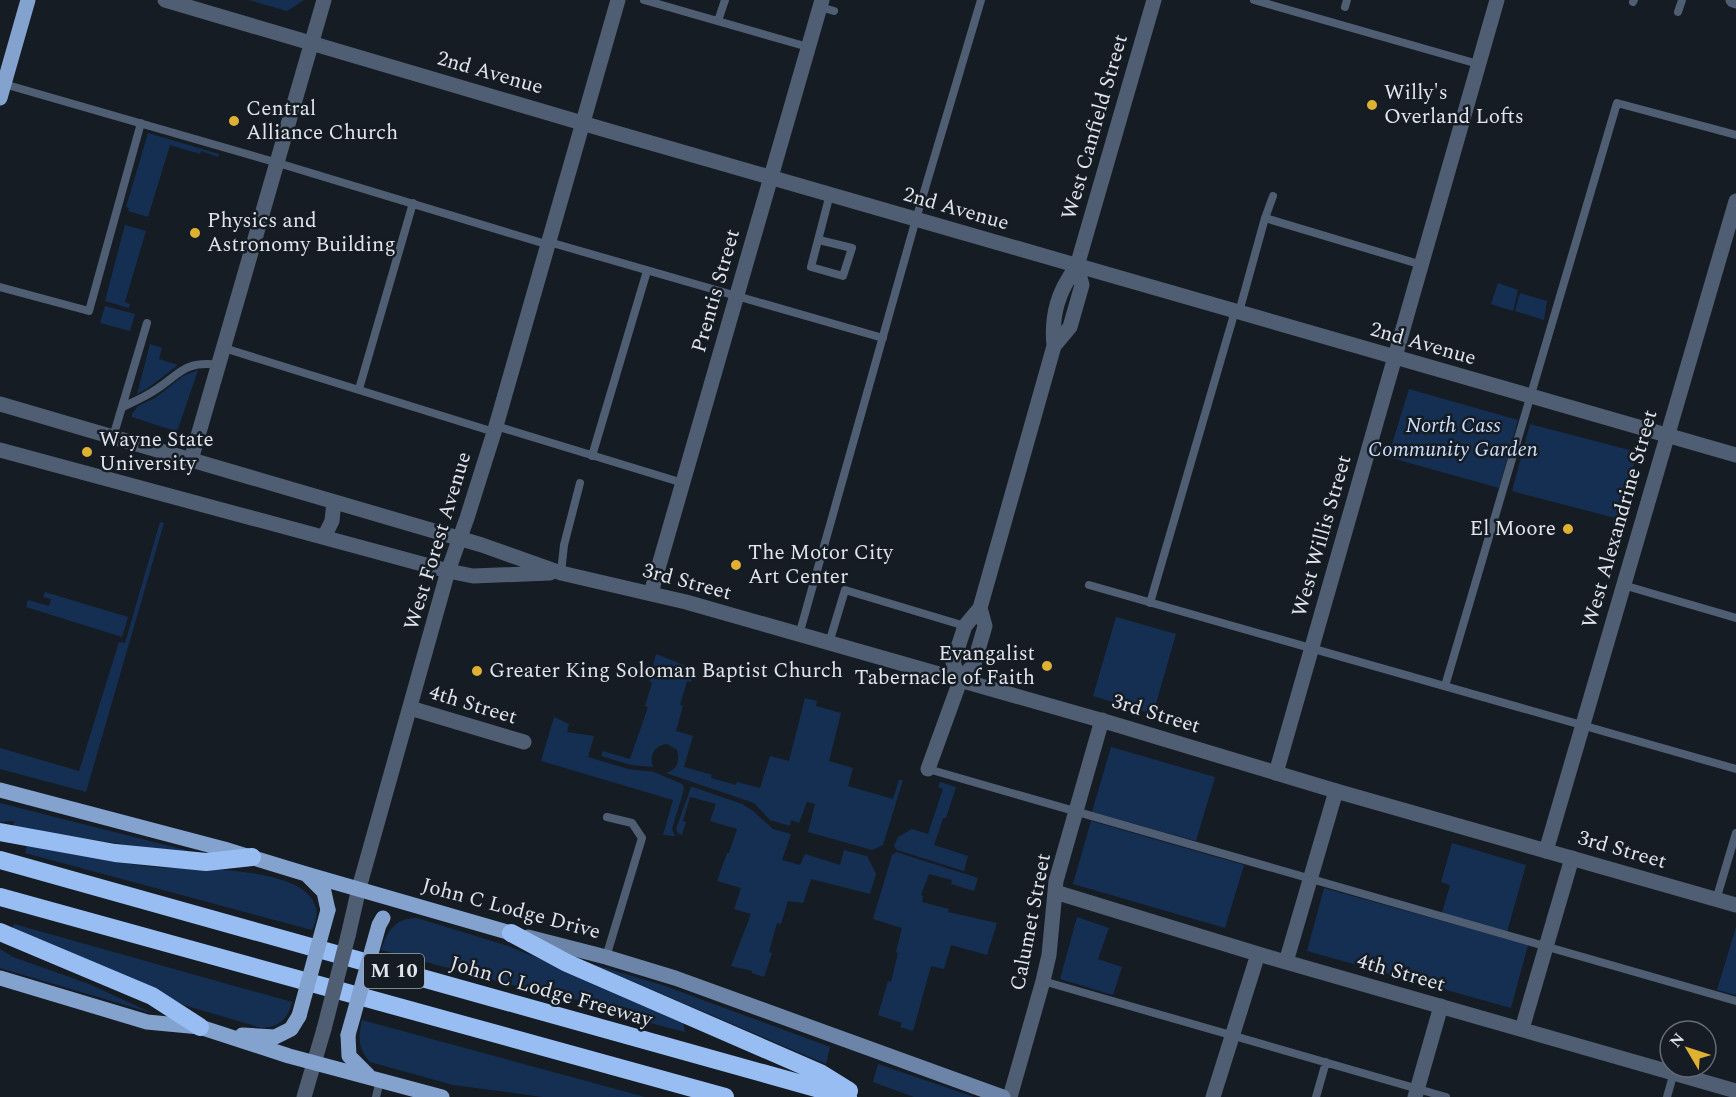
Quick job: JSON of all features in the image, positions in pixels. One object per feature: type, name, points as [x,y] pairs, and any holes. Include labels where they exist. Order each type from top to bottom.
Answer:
[{"type":"highway","points":[[0,832],[115,853],[206,862],[252,857]]},
{"type":"highway","name":"John C Lodge Freeway","points":[[0,861],[848,1097]]},
{"type":"highway","name":"M 10","points":[[0,897],[725,1097]]},
{"type":"highway","points":[[0,932],[152,996],[200,1028]]},
{"type":"highway","points":[[511,933],[567,963],[819,1073],[860,1097]]},
{"type":"main road","points":[[2,91],[28,0]]},
{"type":"main road","name":"John C Lodge Drive","points":[[0,790],[252,857],[511,933],[606,957],[675,978],[1003,1097]]},
{"type":"main road","points":[[221,1034],[275,1037],[291,1029],[299,1016],[328,910],[324,892],[306,874]]},
{"type":"main road","points":[[376,1079],[349,1056],[348,1035],[379,925],[393,908],[415,904]]},
{"type":"main road","points":[[0,978],[147,1022],[200,1028],[442,1097]]},
{"type":"street","points":[[191,460],[324,0]]},
{"type":"street","name":"West Forest Avenue","points":[[304,1097],[324,1029],[359,888],[448,571],[495,429],[618,0]]},
{"type":"street","name":"West Canfield Street","points":[[960,681],[953,662],[965,627],[980,608],[1054,346],[1052,324],[1064,284],[1077,266],[1154,0]]},
{"type":"street","name":"West Willis Street","points":[[1276,773],[1497,0]]},
{"type":"street","name":"2nd Avenue","points":[[175,1],[583,123],[1736,455]]},
{"type":"street","name":"Prentis Street","points":[[651,593],[808,47],[825,6]]},
{"type":"street","name":"West Alexandrine Street","points":[[1546,850],[1736,201]]},
{"type":"street","name":"3rd Street","points":[[0,404],[460,539],[561,573],[651,593],[1102,720],[1336,791],[1736,905]]},
{"type":"street","name":"3rd Street","points":[[0,450],[416,564],[472,576],[561,573]]},
{"type":"street","points":[[324,537],[332,521],[334,502]]},
{"type":"street","name":"West Canfield Street","points":[[928,769],[960,681],[973,666],[985,626],[980,608]]},
{"type":"street","name":"4th Street","points":[[410,708],[524,742]]},
{"type":"street","name":"Calumet Street","points":[[1010,1097],[1044,981],[1055,892],[1102,720]]},
{"type":"street","points":[[1286,962],[1336,791]]},
{"type":"street","points":[[1522,1029],[1543,945],[1572,858]]},
{"type":"street","name":"4th Street","points":[[1055,892],[1258,954],[1658,1067]]},
{"type":"street","points":[[1213,1097],[1258,954]]},
{"type":"street","points":[[1417,1093],[1441,1006]]},
{"type":"street","name":"4th Street","points":[[1698,1079],[1736,1090]]},
{"type":"lane","points":[[644,0],[808,47]]},
{"type":"lane","points":[[718,21],[724,0]]},
{"type":"lane","points":[[799,635],[916,219],[981,0]]},
{"type":"lane","points":[[1254,0],[1478,64]]},
{"type":"lane","points":[[1678,12],[1682,0]]},
{"type":"lane","points":[[2,91],[141,123],[883,338]]},
{"type":"lane","points":[[1445,686],[1617,104],[1736,135]]},
{"type":"lane","points":[[0,287],[89,311],[141,123]]},
{"type":"lane","points":[[819,240],[852,248],[843,276],[811,267],[830,194]]},
{"type":"lane","points":[[1150,603],[1273,196]]},
{"type":"lane","points":[[359,389],[412,203]]},
{"type":"lane","points":[[1265,218],[1422,265]]},
{"type":"lane","points":[[592,456],[647,271]]},
{"type":"lane","points":[[113,437],[147,322]]},
{"type":"lane","points":[[224,348],[683,483]]},
{"type":"lane","points":[[123,407],[154,391],[179,371],[203,363],[219,364]]},
{"type":"lane","points":[[561,573],[564,545],[580,483]]},
{"type":"lane","points":[[1089,585],[1736,769]]},
{"type":"lane","points":[[1623,585],[1736,618]]},
{"type":"lane","points":[[829,643],[845,590],[965,627]]},
{"type":"lane","points":[[928,769],[1736,1001]]},
{"type":"lane","points":[[606,957],[642,837],[632,823],[607,817]]},
{"type":"lane","points":[[1716,900],[1736,833]]},
{"type":"lane","points":[[1044,981],[1326,1062],[1417,1093],[1446,1097]]},
{"type":"lane","points":[[1316,1097],[1326,1062]]},
{"type":"lane","points":[[376,1079],[376,1097]]},
{"type":"lane","points":[[1667,1097],[1672,1079]]},
{"type":"green space","points":[[249,0],[304,0],[287,11]]},
{"type":"green space","points":[[148,133],[219,154],[218,157],[201,151],[200,154],[170,145],[148,217],[128,211],[129,208],[126,207]]},
{"type":"green space","points":[[125,225],[146,231],[125,302],[130,304],[129,308],[105,301]]},
{"type":"green space","points":[[1498,283],[1518,290],[1513,311],[1491,304]]},
{"type":"green space","points":[[1520,293],[1547,301],[1544,320],[1515,311]]},
{"type":"green space","points":[[105,306],[135,314],[130,331],[100,323]]},
{"type":"green space","points":[[150,344],[162,348],[159,359],[178,365],[137,394]]},
{"type":"green space","points":[[198,370],[178,429],[175,431],[132,417],[138,406],[155,398],[183,376]]},
{"type":"green space","name":"North Cass Community Garden","points":[[1409,389],[1518,420],[1499,488],[1388,457]]},
{"type":"green space","points":[[1530,424],[1637,452],[1619,519],[1512,491]]},
{"type":"green space","points":[[160,522],[164,523],[86,792],[0,769],[0,748],[79,771],[119,642],[125,643]]},
{"type":"green space","points":[[45,592],[128,617],[122,637],[26,607],[28,600],[49,606],[51,599],[43,597]]},
{"type":"green space","points":[[1116,617],[1176,634],[1153,714],[1093,696]]},
{"type":"green space","points":[[656,654],[694,669],[691,682],[687,681],[680,705],[683,706],[676,731],[693,736],[684,767],[712,775],[711,778],[736,785],[737,782],[760,788],[770,756],[789,761],[805,698],[817,701],[816,706],[841,713],[829,761],[853,768],[848,786],[893,799],[899,780],[903,780],[883,845],[872,850],[808,832],[815,804],[807,802],[799,823],[791,820],[790,826],[770,820],[754,803],[666,773],[676,767],[678,758],[677,750],[667,744],[659,746],[654,752],[653,767],[631,765],[601,756],[603,751],[630,759],[648,707],[645,706],[652,683],[649,681]]},
{"type":"green space","points":[[554,717],[569,724],[567,732],[594,736],[588,757],[628,769],[654,772],[682,784],[683,793],[672,829],[675,836],[663,835],[673,800],[541,761]]},
{"type":"green space","points":[[1111,747],[1215,777],[1196,841],[1092,812]]},
{"type":"green space","points":[[940,782],[956,787],[934,845],[968,856],[964,871],[897,850],[894,846],[898,837],[912,829],[928,834],[943,789],[938,787]]},
{"type":"green space","points":[[691,787],[742,804],[773,829],[791,834],[782,860],[800,865],[805,854],[840,865],[844,850],[867,856],[876,874],[870,894],[811,879],[803,903],[788,901],[781,924],[777,923],[769,952],[772,953],[764,977],[752,971],[731,966],[751,914],[734,909],[741,888],[717,881],[737,829],[710,821],[716,804],[690,797],[683,821],[686,822],[682,835],[678,833],[676,829]]},
{"type":"green space","points":[[0,803],[189,851],[191,855],[13,827],[14,821],[0,822]]},
{"type":"green space","points":[[1091,821],[1244,865],[1225,928],[1073,884]]},
{"type":"green space","points":[[1452,843],[1526,865],[1507,932],[1442,913],[1450,885],[1441,882]]},
{"type":"green space","points":[[27,844],[138,865],[244,872],[270,876],[291,883],[308,894],[316,908],[316,919],[312,930],[25,853]]},
{"type":"green space","points":[[896,852],[978,878],[974,891],[951,884],[952,880],[929,874],[921,895],[923,896],[922,902],[949,909],[948,912],[997,923],[987,955],[951,945],[944,969],[931,966],[913,1031],[900,1027],[902,1023],[878,1015],[888,981],[891,982],[902,928],[873,919],[892,855]]},
{"type":"green space","points":[[1324,888],[1528,945],[1511,1008],[1307,951]]},
{"type":"green space","points":[[1077,917],[1109,928],[1098,959],[1122,967],[1113,995],[1060,979]]},
{"type":"green space","points":[[417,918],[508,946],[560,967],[683,1022],[685,1032],[608,1012],[608,1006],[538,992],[381,950],[393,927],[403,920]]},
{"type":"green space","points":[[14,924],[292,1002],[282,1021],[274,1026],[262,1028],[187,1006],[12,929]]},
{"type":"green space","points":[[1736,927],[1736,995],[1717,990]]},
{"type":"green space","points":[[0,949],[13,957],[89,984],[152,1013],[0,968]]},
{"type":"green space","points":[[592,964],[665,986],[830,1047],[826,1064]]},
{"type":"green space","points":[[362,1020],[645,1097],[543,1097],[453,1085],[370,1062],[360,1042]]},
{"type":"green space","points":[[878,1064],[974,1097],[914,1097],[873,1082]]},
{"type":"place","name":"Willy's Overland Lofts","points":[[1372,105]]},
{"type":"place","name":"Central Alliance Church","points":[[234,121]]},
{"type":"place","name":"Physics and Astronomy Building","points":[[195,233]]},
{"type":"place","name":"Wayne State University","points":[[87,452]]},
{"type":"place","name":"El Moore","points":[[1568,529]]},
{"type":"place","name":"The Motor City Art Center","points":[[736,565]]},
{"type":"place","name":"Evangalist Tabernacle of Faith","points":[[1047,666]]},
{"type":"place","name":"Greater King Soloman Baptist Church","points":[[477,671]]}]
